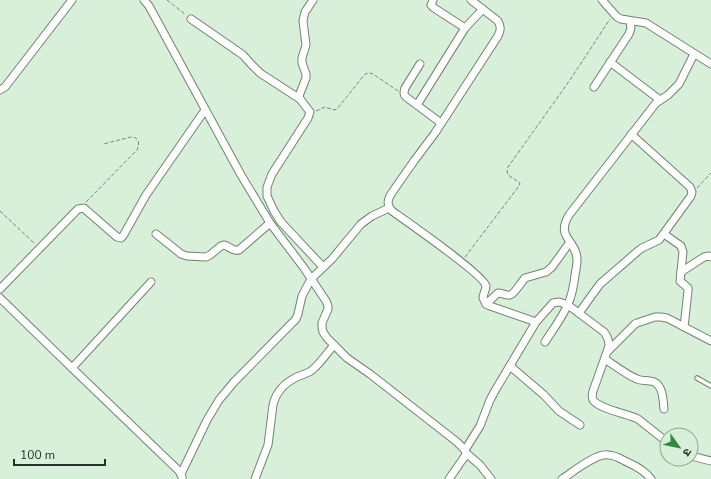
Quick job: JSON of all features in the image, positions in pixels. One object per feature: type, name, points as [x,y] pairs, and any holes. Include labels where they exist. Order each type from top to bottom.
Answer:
[{"type":"street","points":[[0,90],[5,87],[72,0]]},
{"type":"street","points":[[144,0],[149,6],[240,175],[270,223],[314,276],[328,306],[327,313],[322,323],[323,332],[347,358],[397,394],[463,447],[484,469],[491,479]]},
{"type":"street","points":[[300,99],[300,93],[306,78],[302,62],[306,45],[303,22],[305,12],[313,0]]},
{"type":"street","points":[[432,0],[431,5],[434,8],[466,28]]},
{"type":"street","points":[[472,0],[498,21],[501,30],[441,123],[391,194],[388,199],[388,204],[392,211],[462,262],[484,282],[486,287],[483,298],[486,304],[536,322]]},
{"type":"street","points":[[602,0],[617,17],[650,25],[711,64]]},
{"type":"street","points":[[417,105],[466,28],[483,9]]},
{"type":"street","points":[[191,19],[243,55],[260,73],[300,99],[310,112],[310,115],[272,174],[267,187],[267,196],[281,222],[323,267]]},
{"type":"street","points":[[594,87],[630,31],[630,21]]},
{"type":"street","points":[[546,342],[568,305],[573,292],[577,260],[575,251],[565,233],[564,225],[566,220],[656,103],[679,84],[694,54]]},
{"type":"street","points":[[610,62],[660,100]]},
{"type":"street","points":[[420,64],[405,88],[404,95],[441,123]]},
{"type":"street","points":[[0,289],[74,212],[81,208],[84,208],[117,237],[121,238],[149,190],[205,110]]},
{"type":"street","points":[[579,313],[600,284],[642,248],[659,240],[691,196],[692,192],[690,187],[631,134]]},
{"type":"street","points":[[182,477],[207,420],[219,400],[234,382],[296,319],[304,292],[314,276],[332,259],[361,224],[372,216],[389,208]]},
{"type":"street","points":[[156,234],[181,254],[187,256],[206,257],[224,245],[236,251],[239,250],[270,223]]},
{"type":"street","points":[[664,234],[681,246],[683,252],[680,281],[688,288],[684,327]]},
{"type":"street","points":[[486,304],[498,293],[503,293],[508,296],[511,295],[525,278],[546,272],[552,267],[570,242]]},
{"type":"street","points":[[681,272],[704,257],[711,257]]},
{"type":"street","points":[[72,368],[151,282]]},
{"type":"street","points":[[0,298],[179,471],[182,477]]},
{"type":"street","points":[[449,479],[480,426],[493,395],[510,366],[536,322],[553,303],[560,302],[568,305],[608,336],[609,346],[593,391],[593,400],[602,407],[633,416],[659,436]]},
{"type":"street","points":[[607,352],[637,322],[655,317],[667,318],[711,341]]},
{"type":"street","points":[[255,479],[268,444],[273,405],[278,393],[283,386],[290,381],[310,372],[334,345]]},
{"type":"street","points":[[605,359],[637,379],[651,381],[657,384],[662,391],[664,409]]},
{"type":"street","points":[[510,366],[544,395],[559,411],[580,425]]},
{"type":"street","points":[[562,479],[603,454],[615,456],[640,468],[651,479]]},
{"type":"street","points":[[699,458],[711,461]]},
{"type":"lane","points":[[697,378],[711,386]]},
{"type":"path","points":[[167,0],[191,19]]},
{"type":"path","points":[[462,262],[519,186],[520,183],[508,175],[508,167],[570,80],[614,13]]},
{"type":"path","points":[[310,115],[325,107],[334,110],[337,109],[362,77],[368,73],[373,74],[404,95]]},
{"type":"path","points":[[81,208],[137,150],[139,146],[138,140],[134,137],[104,144]]},
{"type":"path","points":[[692,192],[711,173]]},
{"type":"path","points":[[0,211],[40,248]]}]
